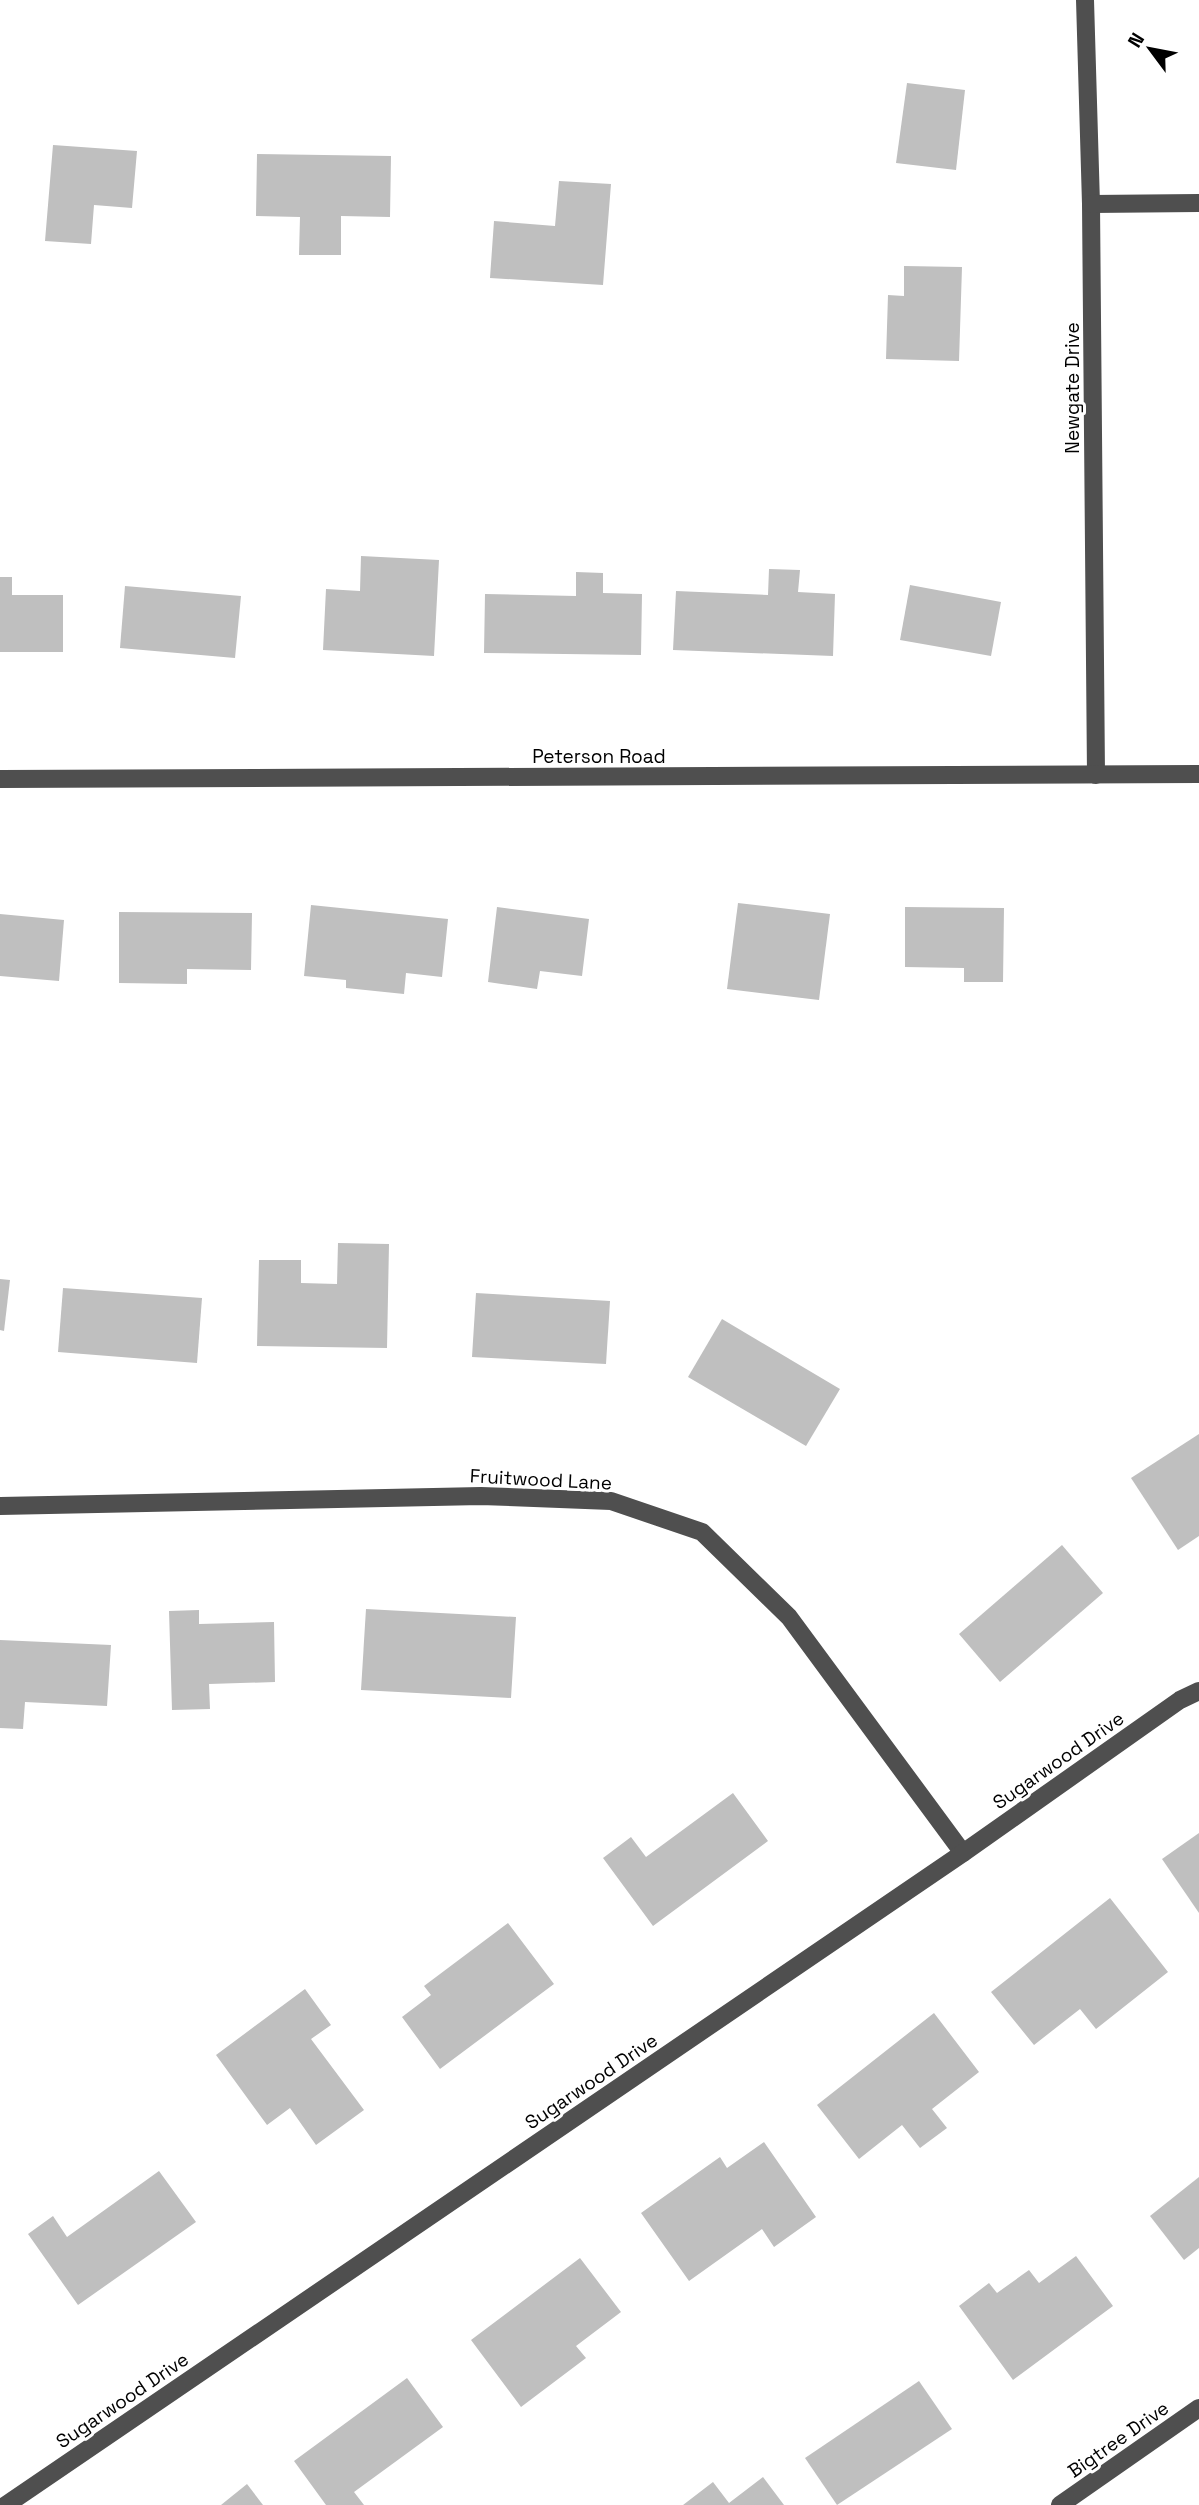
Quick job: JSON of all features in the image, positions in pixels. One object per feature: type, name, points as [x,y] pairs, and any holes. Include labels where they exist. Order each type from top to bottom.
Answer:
[{"type":"street","name":"Newgate Drive","points":[[1085,0],[1091,204],[1096,775]]},
{"type":"street","points":[[1091,204],[1199,203]]},
{"type":"street","name":"Peterson Road","points":[[0,779],[1199,774]]},
{"type":"street","name":"Fruitwood Lane","points":[[0,1506],[494,1496],[611,1501],[702,1532],[789,1617],[963,1853]]},
{"type":"street","name":"Sugarwood Drive","points":[[6,2505],[963,1853],[1180,1700],[1199,1691]]},
{"type":"street","name":"Bigtree Drive","points":[[1060,2505],[1199,2408]]},
{"type":"building","points":[[907,83],[965,90],[956,170],[896,163]]},
{"type":"building","points":[[53,145],[137,151],[132,208],[94,205],[91,244],[45,241]]},
{"type":"building","points":[[257,154],[391,156],[390,217],[341,216],[341,255],[299,255],[300,217],[256,216]]},
{"type":"building","points":[[559,181],[611,184],[603,285],[490,278],[494,221],[555,226]]},
{"type":"building","points":[[904,266],[962,267],[959,361],[886,359],[888,295],[904,296]]},
{"type":"building","points":[[361,556],[439,560],[434,656],[323,650],[326,589],[360,591]]},
{"type":"building","points":[[769,569],[800,570],[798,592],[835,594],[833,656],[673,650],[676,591],[768,595]]},
{"type":"building","points":[[576,572],[603,573],[603,593],[642,594],[641,655],[484,653],[485,594],[576,596]]},
{"type":"building","points":[[0,577],[12,577],[12,595],[63,595],[63,652],[0,652]]},
{"type":"building","points":[[910,585],[1001,602],[991,656],[900,640]]},
{"type":"building","points":[[125,586],[241,596],[235,658],[120,648]]},
{"type":"building","points":[[738,903],[830,914],[819,1000],[727,989]]},
{"type":"building","points":[[311,905],[448,919],[442,977],[406,973],[404,994],[346,988],[346,980],[304,976]]},
{"type":"building","points":[[497,907],[589,919],[582,976],[540,971],[537,989],[488,982]]},
{"type":"building","points":[[905,907],[1004,908],[1003,982],[964,982],[964,968],[905,967]]},
{"type":"building","points":[[119,912],[252,913],[251,970],[187,969],[187,984],[119,983]]},
{"type":"building","points":[[0,914],[64,920],[59,981],[0,976]]},
{"type":"building","points":[[338,1243],[389,1244],[387,1348],[257,1346],[259,1260],[301,1260],[301,1283],[337,1284]]},
{"type":"building","points":[[0,1279],[10,1280],[4,1331],[0,1330]]},
{"type":"building","points":[[63,1288],[202,1298],[197,1363],[58,1352]]},
{"type":"building","points":[[476,1293],[610,1301],[606,1364],[472,1357]]},
{"type":"building","points":[[722,1319],[840,1389],[806,1446],[688,1377]]},
{"type":"building","points":[[1199,1434],[1199,1536],[1178,1550],[1131,1478]]},
{"type":"building","points":[[1062,1545],[1103,1593],[1000,1682],[959,1634]]},
{"type":"building","points":[[366,1609],[516,1617],[511,1698],[361,1690]]},
{"type":"building","points":[[199,1610],[199,1624],[274,1622],[275,1682],[209,1684],[210,1709],[172,1710],[169,1611]]},
{"type":"building","points":[[0,1640],[111,1645],[107,1706],[25,1702],[23,1729],[0,1728]]},
{"type":"building","points":[[733,1793],[768,1841],[653,1926],[603,1858],[631,1837],[646,1857]]},
{"type":"building","points":[[1199,1833],[1199,1913],[1162,1859]]},
{"type":"building","points":[[1110,1898],[1168,1972],[1096,2029],[1080,2009],[1034,2045],[991,1992]]},
{"type":"building","points":[[508,1923],[554,1984],[440,2069],[402,2017],[431,1995],[424,1986]]},
{"type":"building","points":[[305,1989],[331,2025],[311,2039],[364,2110],[316,2145],[290,2108],[267,2125],[216,2055]]},
{"type":"building","points":[[934,2013],[979,2072],[932,2109],[947,2128],[920,2148],[902,2125],[859,2159],[817,2105]]},
{"type":"building","points":[[764,2142],[816,2217],[774,2247],[762,2229],[689,2281],[641,2213],[720,2157],[727,2168]]},
{"type":"building","points":[[159,2171],[196,2222],[78,2305],[28,2234],[53,2216],[67,2237]]},
{"type":"building","points":[[1199,2177],[1199,2248],[1184,2260],[1150,2216]]},
{"type":"building","points":[[1076,2256],[1113,2306],[1013,2380],[959,2306],[989,2283],[997,2293],[1029,2270],[1039,2283]]},
{"type":"building","points":[[580,2258],[621,2312],[576,2346],[586,2358],[521,2407],[471,2340]]},
{"type":"building","points":[[407,2378],[443,2427],[354,2492],[364,2505],[326,2505],[294,2461]]},
{"type":"building","points":[[919,2381],[952,2429],[837,2505],[805,2458]]},
{"type":"building","points":[[763,2477],[784,2505],[683,2505],[713,2482],[729,2503]]},
{"type":"building","points":[[247,2484],[263,2505],[221,2505]]}]
